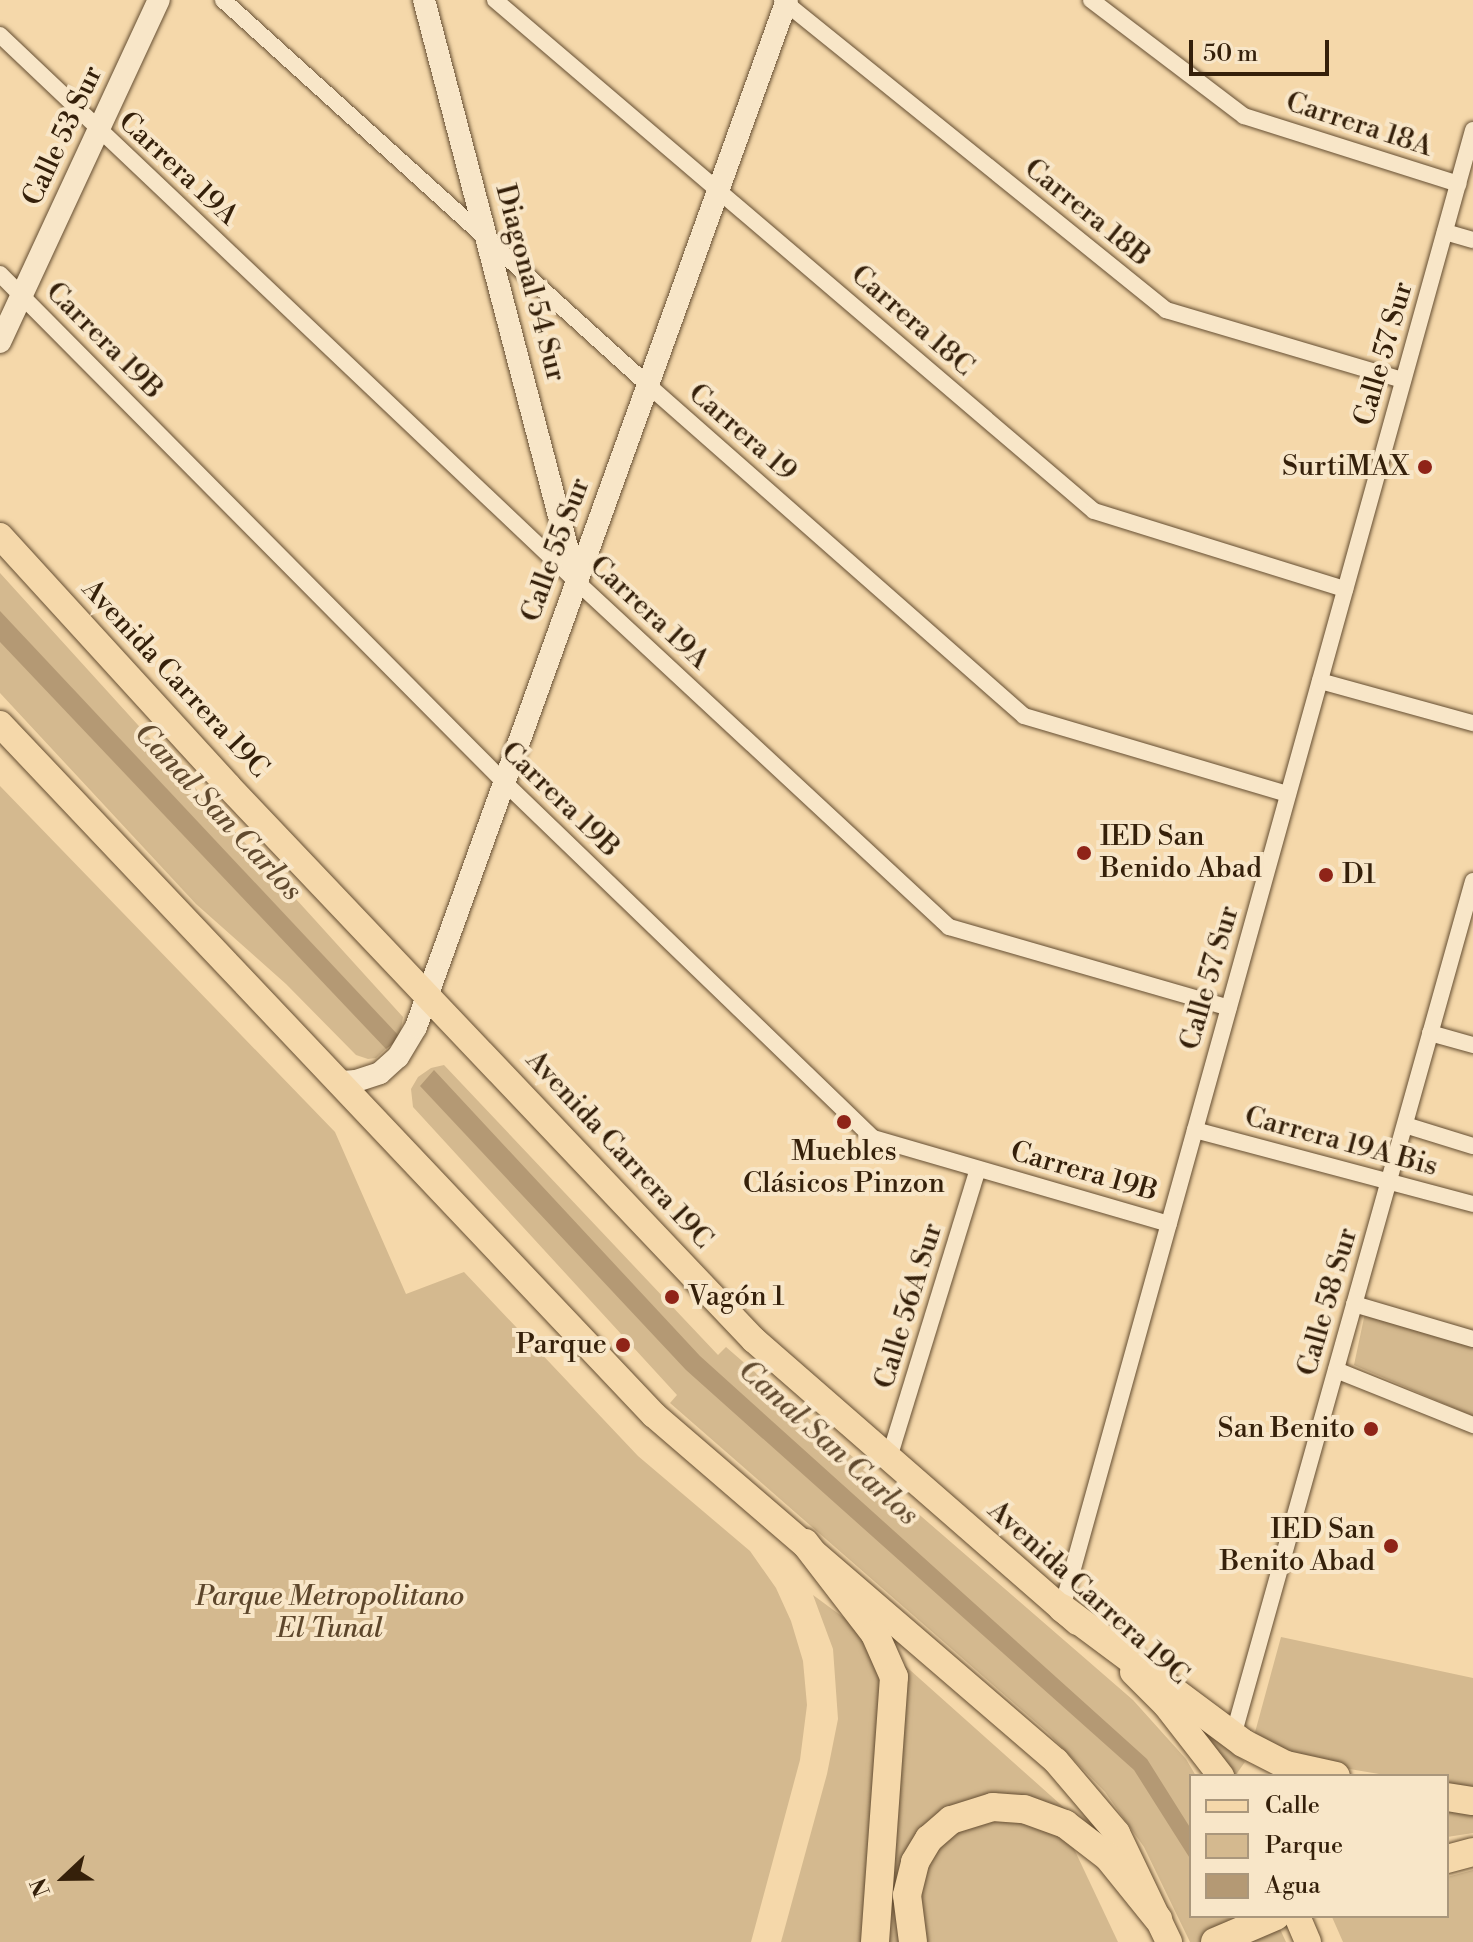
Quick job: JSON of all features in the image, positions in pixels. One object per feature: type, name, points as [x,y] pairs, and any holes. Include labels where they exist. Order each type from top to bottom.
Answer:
[{"type":"highway","points":[[805,1543],[875,1634],[894,1677],[875,1942]]},
{"type":"highway","points":[[1062,1608],[1233,1736],[1278,1761],[1328,1774]]},
{"type":"highway","points":[[1449,1797],[1473,1801]]},
{"type":"highway","points":[[913,1942],[907,1895],[915,1862],[929,1839],[951,1820],[993,1807],[1024,1809],[1065,1824],[1115,1865],[1164,1930]]},
{"type":"highway","points":[[1449,1858],[1473,1852]]},
{"type":"highway","points":[[1215,1942],[1271,1918]]},
{"type":"main road","name":"Avenida Carrera 19C","points":[[0,536],[228,786],[754,1340],[1062,1608],[1166,1705],[1219,1774]]},
{"type":"main road","points":[[0,724],[654,1415],[805,1543],[1074,1780],[1117,1833],[1164,1930]]},
{"type":"main road","points":[[1298,1918],[1308,1942]]},
{"type":"street","name":"Calle 53 Sur","points":[[0,342],[159,0]]},
{"type":"street","name":"Carrera 19","points":[[223,0],[648,385],[1024,716],[1288,794]]},
{"type":"street","name":"Diagonal 54 Sur","points":[[424,0],[576,581]]},
{"type":"street","name":"Carrera 18C","points":[[495,0],[1094,511],[1345,589]]},
{"type":"street","name":"Carrera 18A","points":[[1091,0],[1244,116],[1458,184]]},
{"type":"street","name":"Calle 55 Sur","points":[[342,1082],[368,1079],[398,1057],[411,1038],[785,1]]},
{"type":"street","name":"Carrera 18B","points":[[785,1],[1166,310],[1403,380]]},
{"type":"street","name":"Carrera 19A","points":[[0,35],[576,581],[949,927],[1229,1008]]},
{"type":"street","name":"Calle 57 Sur","points":[[1062,1608],[1473,130]]},
{"type":"street","points":[[1445,232],[1473,240]]},
{"type":"street","name":"Carrera 19B","points":[[0,274],[504,782],[873,1138],[1169,1224]]},
{"type":"street","points":[[1320,681],[1473,723]]},
{"type":"street","name":"Calle 58 Sur","points":[[1233,1736],[1472,889]]},
{"type":"street","points":[[1430,1033],[1473,1045]]},
{"type":"street","points":[[1405,1125],[1473,1146]]},
{"type":"street","name":"Carrera 19A Bis","points":[[1195,1130],[1473,1204]]},
{"type":"street","name":"Calle 56A Sur","points":[[889,1458],[978,1169]]},
{"type":"street","points":[[1354,1304],[1473,1339]]},
{"type":"street","points":[[1336,1370],[1473,1425]]},
{"type":"green space","points":[[0,573],[403,1017],[400,1035],[376,1058],[356,1055],[286,984],[196,904],[0,693]]},
{"type":"green space","name":"Parque Metropolitano El Tunal","points":[[0,786],[335,1132],[406,1294],[464,1272],[638,1456],[750,1551],[776,1588],[791,1621],[803,1661],[807,1705],[800,1760],[751,1942],[0,1942]]},
{"type":"green space","points":[[444,1065],[718,1355],[726,1347],[1133,1700],[1186,1759],[1195,1774],[1189,1774],[1189,1918],[1275,1918],[1286,1942],[1190,1942],[1144,1847],[1105,1792],[1047,1732],[670,1403],[677,1395],[413,1107],[411,1089],[418,1077],[431,1068]]},
{"type":"green space","points":[[1365,1313],[1473,1345],[1473,1416],[1354,1365]]},
{"type":"green space","points":[[813,1595],[851,1623],[870,1647],[880,1677],[863,1942],[781,1942],[827,1774],[838,1719],[833,1649]]},
{"type":"green space","points":[[1281,1637],[1473,1678],[1473,1789],[1449,1785],[1449,1774],[1379,1774],[1314,1763],[1254,1736]]},
{"type":"green space","points":[[901,1662],[1069,1812],[931,1823],[903,1942],[884,1942]]},
{"type":"green space","points":[[1189,1716],[1245,1762],[1236,1774],[1232,1774]]},
{"type":"green space","points":[[1449,1809],[1473,1813],[1473,1833],[1449,1837]]},
{"type":"green space","points":[[1006,1815],[1067,1834],[1118,1942],[925,1942],[918,1881],[946,1833]]},
{"type":"green space","points":[[1473,1870],[1473,1942],[1343,1942],[1332,1918],[1449,1918],[1449,1876]]},
{"type":"water","points":[[0,611],[399,1036],[394,1043],[386,1049],[0,642]]},
{"type":"water","points":[[434,1070],[700,1356],[1147,1759],[1189,1826],[1189,1857],[1134,1770],[686,1370],[420,1086]]},
{"type":"place","name":"SurtiMAX","points":[[1425,467]]},
{"type":"place","name":"IED San Benido Abad","points":[[1084,853]]},
{"type":"place","name":"D1","points":[[1326,875]]},
{"type":"place","name":"Muebles Clásicos Pinzon","points":[[844,1122]]},
{"type":"place","name":"Vagón 1","points":[[672,1297]]},
{"type":"place","name":"Parque","points":[[623,1345]]},
{"type":"place","name":"San Benito","points":[[1371,1429]]},
{"type":"place","name":"IED San Benito Abad","points":[[1391,1546]]},
{"type":"water label","name":"Canal San Carlos","points":[[218,812]]},
{"type":"water label","name":"Canal San Carlos","points":[[828,1443]]}]
